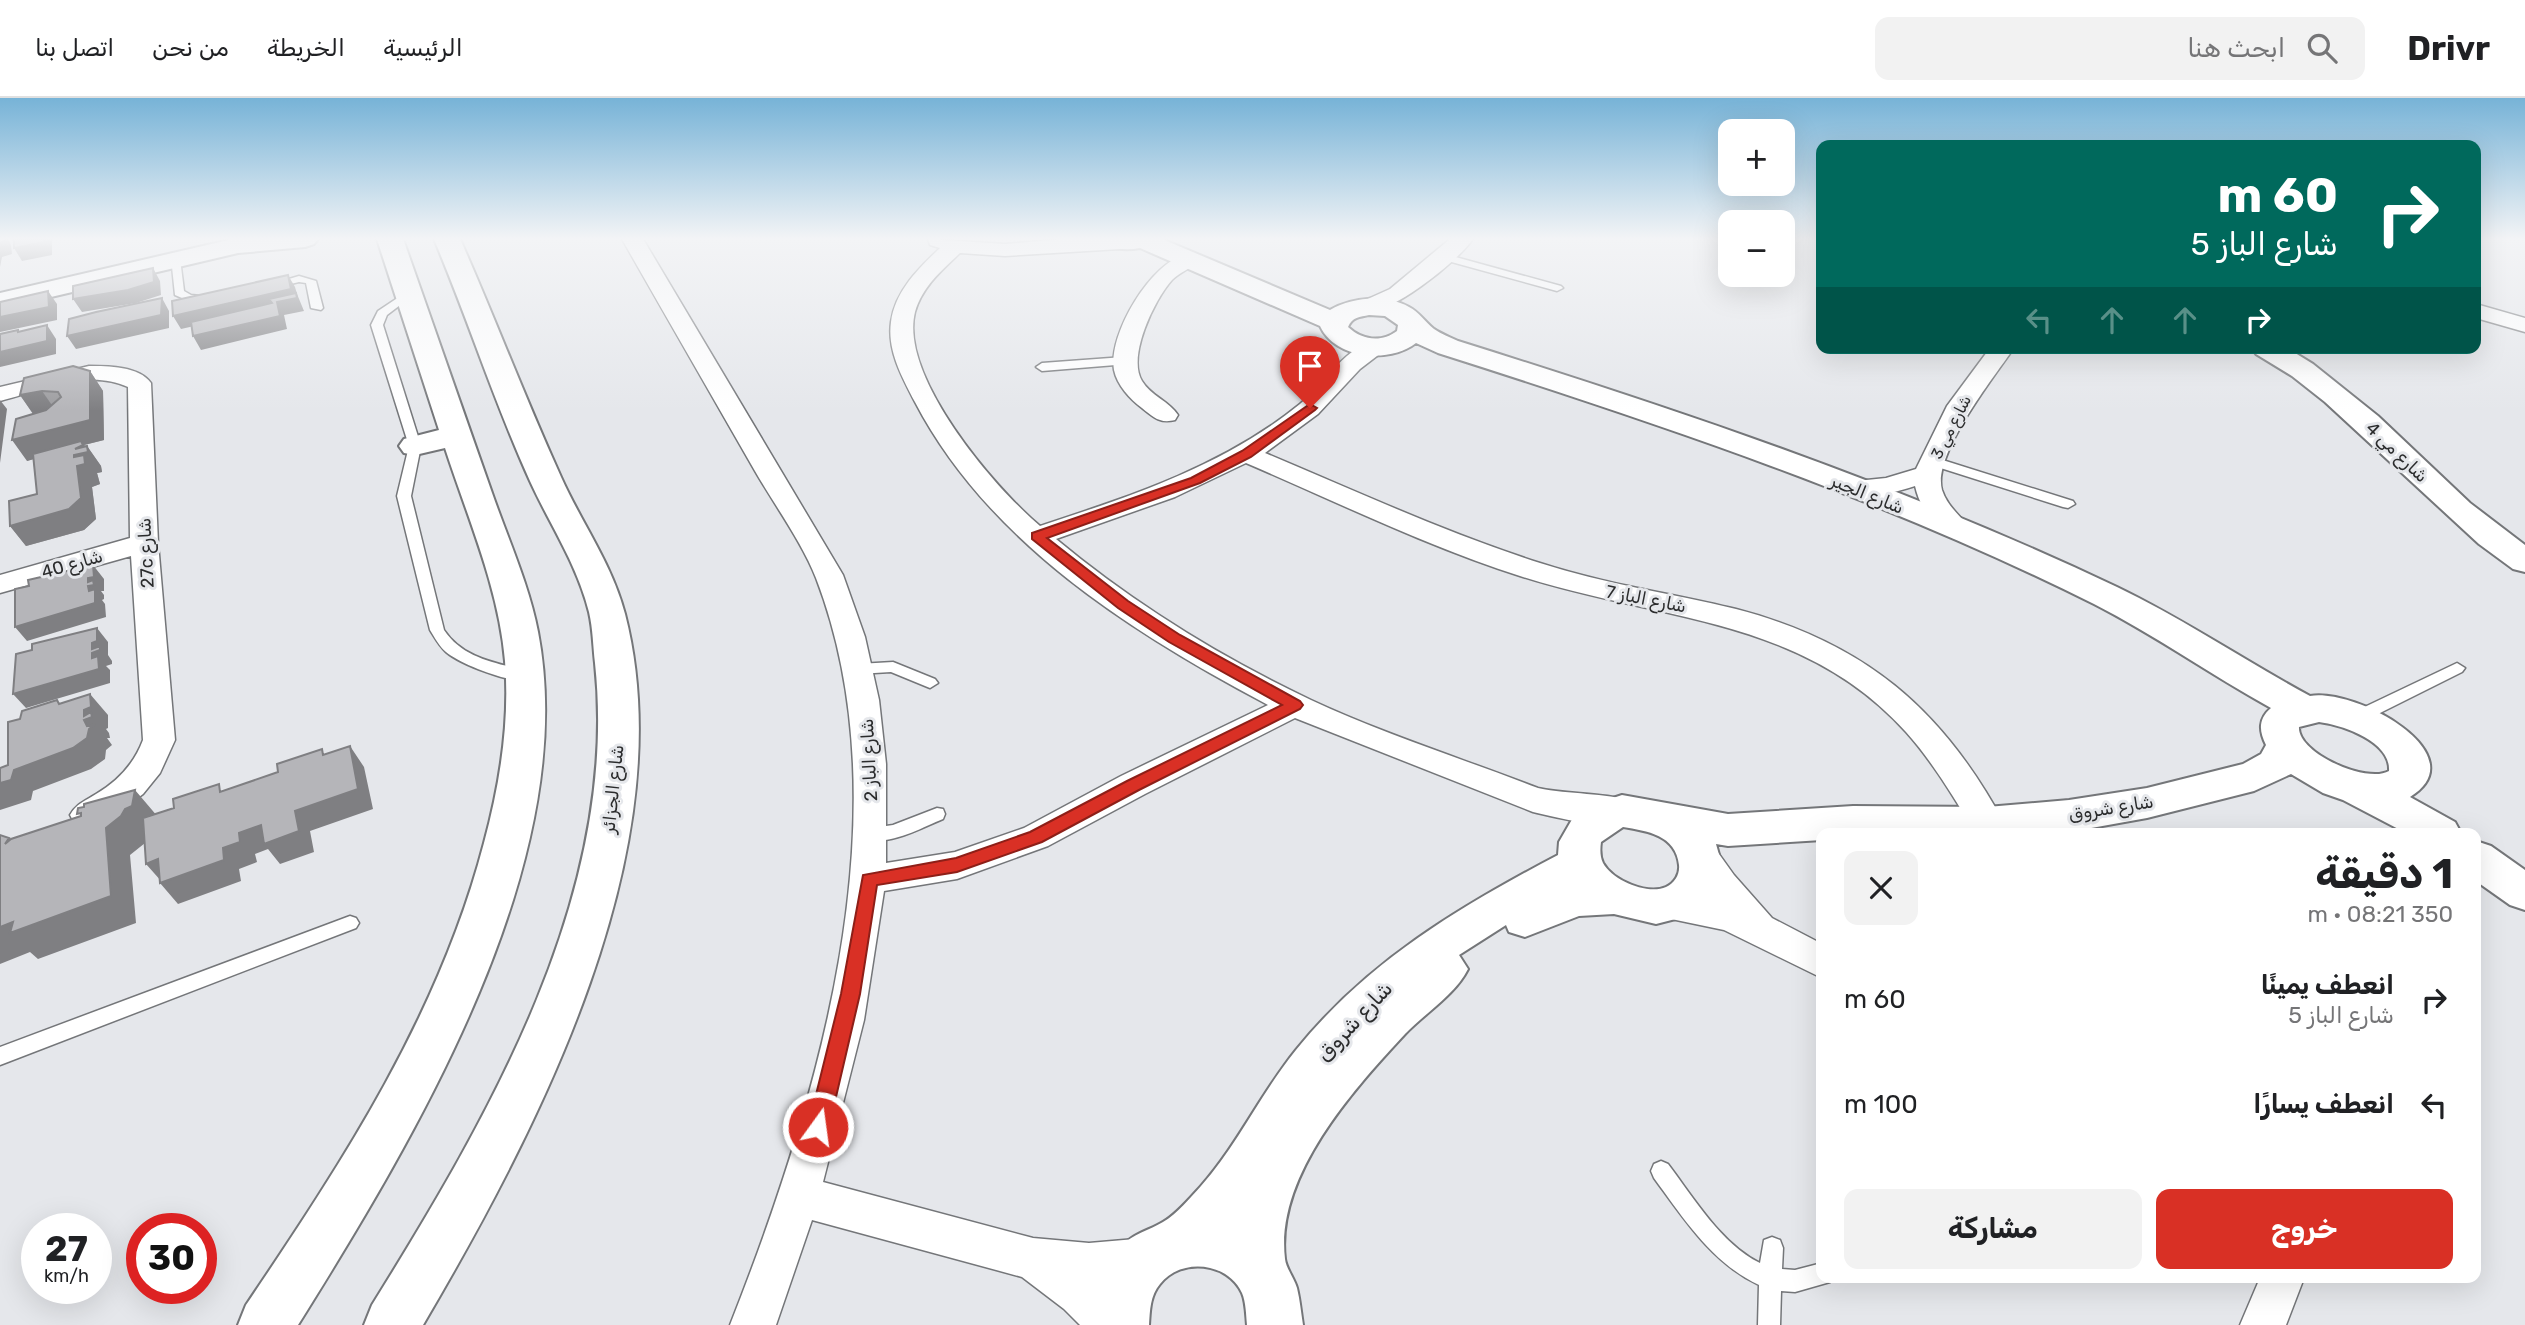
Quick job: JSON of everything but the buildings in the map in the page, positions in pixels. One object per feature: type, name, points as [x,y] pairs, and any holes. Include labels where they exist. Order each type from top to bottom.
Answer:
[{"type":"street","points":[[0,301],[20,296]]},
{"type":"street","points":[[266,1325],[363,1173],[405,1100],[468,968],[505,854],[523,758],[526,676],[522,640],[514,606],[409,296]]},
{"type":"street","name":"شارع الجزائر","points":[[392,1325],[466,1199],[543,1040],[566,984],[591,911],[605,853],[619,751],[616,663],[600,588],[574,530],[543,474],[478,296]]},
{"type":"street","name":"شارع الباز 2","points":[[666,296],[816,547],[841,604],[858,669],[870,746],[869,880],[847,1007],[799,1196],[753,1325]]},
{"type":"street","points":[[910,296],[902,326],[905,356],[930,415],[945,439],[984,487],[1037,536],[1123,604],[1174,639],[1295,705],[1533,799],[1568,807],[1653,814],[1668,820],[1687,834],[1721,885],[1758,926]]},
{"type":"street","points":[[1152,296],[1130,337],[1124,361],[1132,384],[1166,415]]},
{"type":"street","points":[[1293,296],[1349,319],[1389,309],[1399,324]]},
{"type":"street","points":[[1037,536],[1167,492],[1246,454],[1310,408],[1346,368],[1399,324],[1416,296]]},
{"type":"street","points":[[2481,312],[2525,325]]},
{"type":"street","points":[[1349,319],[1358,344],[1399,324]]},
{"type":"street","points":[[1346,368],[1349,319]]},
{"type":"street","name":"شارع الجير","points":[[1399,324],[1448,347],[1633,406],[1856,488],[1956,529],[2139,612],[2289,727]]},
{"type":"street","name":"شارع الجير","points":[[1399,324],[1442,355],[1576,397],[1796,477],[2048,582],[2119,616],[2188,654],[2289,727]]},
{"type":"street","name":"شارع مي 3","points":[[1956,529],[1935,507],[1927,485],[1930,468],[1959,406],[1998,354]]},
{"type":"street","name":"شارع مي 4","points":[[2276,354],[2325,384],[2446,500],[2476,526],[2525,561]]},
{"type":"street","name":"27c شارع","points":[[0,394],[92,373],[129,376],[139,383],[144,543],[159,740],[155,756],[143,774],[124,792],[65,825]]},
{"type":"street","points":[[415,446],[456,435]]},
{"type":"street","name":"شارع الباز 7","points":[[1246,454],[1531,571],[1609,591],[1734,617],[1768,627],[1811,645],[1861,674],[1916,722],[1941,753],[1987,823]]},
{"type":"street","name":"شارع مي 3","points":[[1856,488],[1895,484],[1930,468]]},
{"type":"street","name":"شارع 40","points":[[0,584],[144,543]]},
{"type":"street","points":[[869,880],[957,865],[1036,837],[1133,785],[1295,705]]},
{"type":"street","points":[[2432,828],[2401,810],[2306,767],[2289,727],[2319,708],[2358,717],[2376,726],[2397,743],[2409,761],[2410,772],[2421,794],[2431,806],[2460,828]]},
{"type":"street","name":"شارع شروق","points":[[1668,820],[1728,830],[1853,822],[1987,823],[2108,811],[2184,795],[2267,771],[2277,764],[2289,727]]},
{"type":"street","name":"شارع شروق","points":[[2117,828],[2186,816],[2291,788],[2344,785],[2382,790],[2396,788],[2405,781],[2410,772]]},
{"type":"street","points":[[1533,799],[1565,828],[1588,876],[1614,897],[1631,903],[1711,911],[1758,926],[1816,960]]},
{"type":"street","points":[[1580,857],[1586,829],[1595,820],[1622,811]]},
{"type":"street","points":[[1701,854],[1816,843]]},
{"type":"street","points":[[2481,843],[2525,874]]},
{"type":"street","points":[[1665,905],[1680,901],[1700,883],[1704,870],[1701,854]]},
{"type":"street","name":"شارع شروق","points":[[1121,1325],[1124,1294],[1133,1275],[1218,1208],[1289,1097],[1370,1000],[1412,962],[1462,927],[1580,857]]},
{"type":"street","points":[[2481,862],[2525,893]]},
{"type":"street","name":"شارع شروق","points":[[1277,1304],[1261,1217],[1274,1176],[1318,1103],[1391,1016],[1468,952],[1543,909],[1576,897],[1614,897]]},
{"type":"street","points":[[799,1196],[1033,1259],[1089,1265],[1204,1239],[1224,1242],[1243,1251],[1277,1304]]},
{"type":"street","points":[[1033,1259],[1080,1293],[1111,1325]]},
{"type":"street","points":[[2263,1325],[2280,1283]]},
{"type":"lane","points":[[186,296],[220,297]]},
{"type":"lane","points":[[314,296],[317,309]]},
{"type":"lane","points":[[405,296],[382,313],[377,325],[415,446],[416,456],[406,482],[404,496],[437,631],[449,649],[459,656],[526,676]]},
{"type":"lane","points":[[1042,366],[1124,361]]},
{"type":"lane","points":[[1930,468],[2068,504]]},
{"type":"lane","points":[[858,669],[894,667],[930,683]]},
{"type":"lane","points":[[2358,717],[2457,668]]},
{"type":"lane","points":[[871,834],[895,831],[937,814]]},
{"type":"lane","points":[[0,1056],[349,923]]},
{"type":"lane","points":[[1661,1171],[1720,1247],[1744,1267],[1771,1280],[1796,1282],[1816,1276]]},
{"type":"lane","points":[[1769,1325],[1772,1248]]},
{"type":"route","points":[[818,1127],[850,994],[869,880],[957,865],[1036,837],[1133,785],[1295,705],[1174,639],[1077,570],[1037,536],[1167,492],[1222,468],[1286,427],[1310,408]]}]
